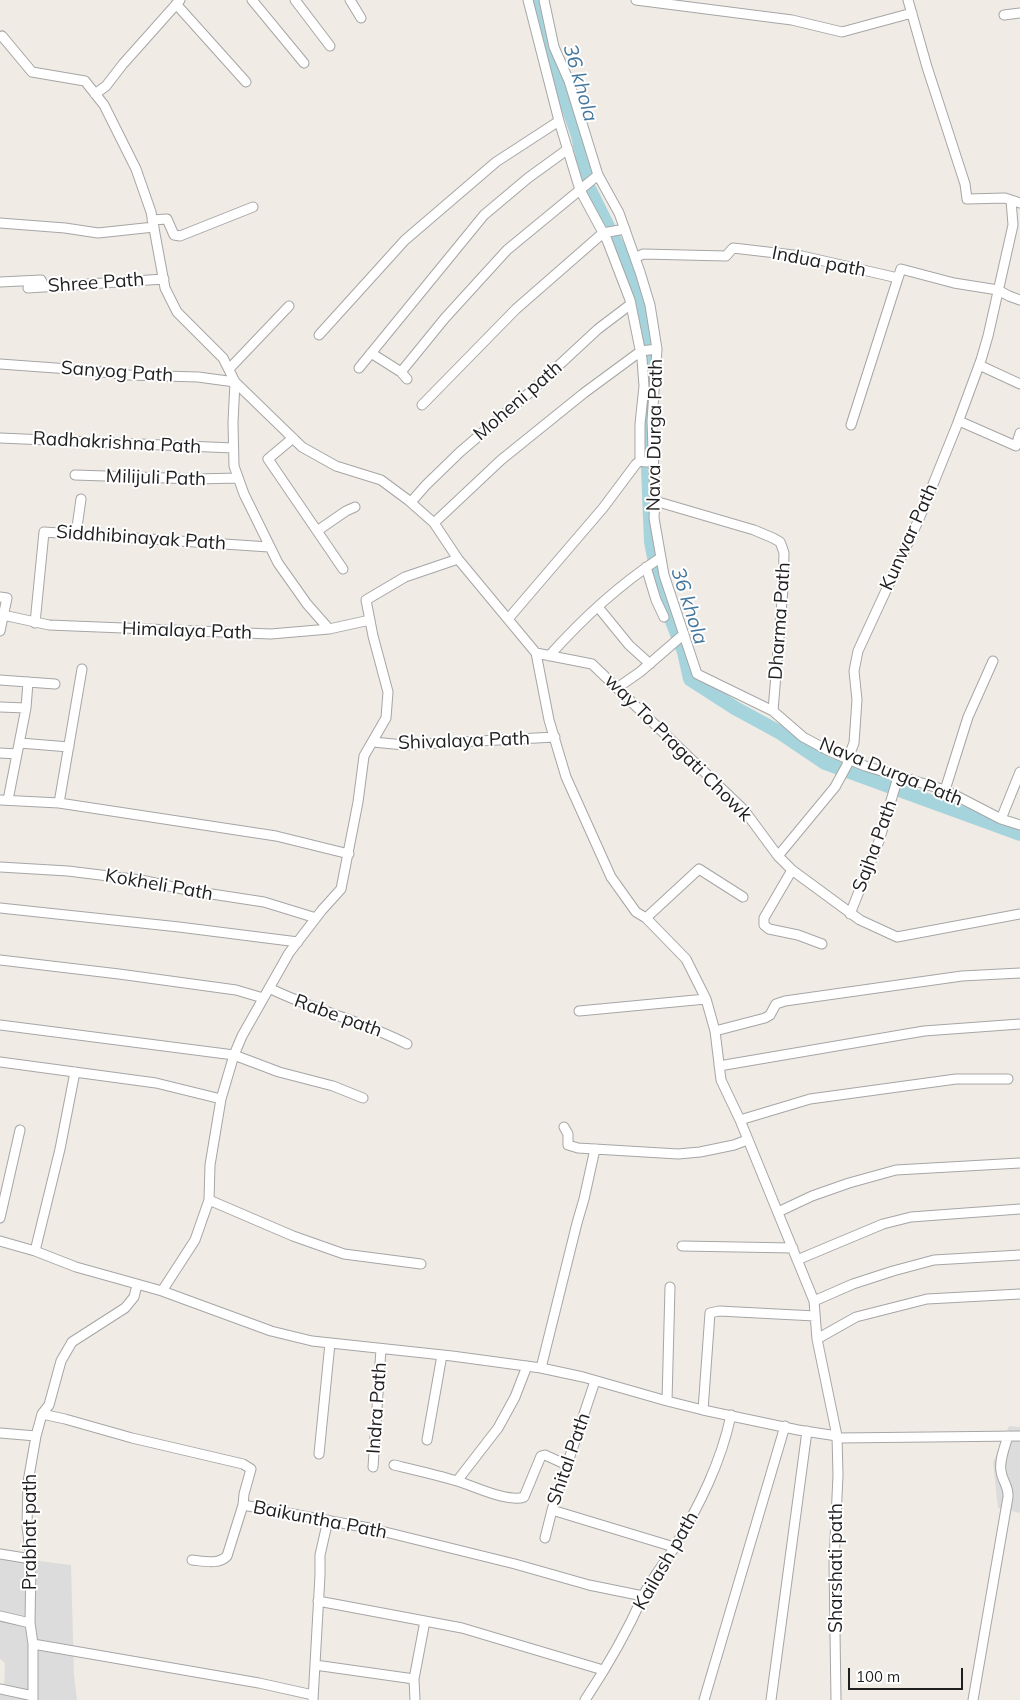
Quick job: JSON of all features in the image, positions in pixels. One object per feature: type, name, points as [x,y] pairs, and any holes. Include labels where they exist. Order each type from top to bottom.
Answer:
[{"type":"street","points":[[252,0],[304,63]]},
{"type":"street","points":[[295,0],[330,46]]},
{"type":"street","points":[[350,0],[361,18]]},
{"type":"street","points":[[508,619],[640,461],[640,424],[644,386],[641,351],[631,304],[622,274],[603,232],[580,190],[528,0]]},
{"type":"street","name":"Nava Durga Path","points":[[544,0],[554,47],[569,80],[598,175],[619,213],[650,305],[657,349],[652,421],[654,518],[664,575],[697,674],[773,711],[803,736],[829,750],[866,766],[945,790],[1002,819],[1020,825]]},
{"type":"street","points":[[636,0],[792,20],[842,32],[912,13]]},
{"type":"street","points":[[908,0],[927,67],[965,184],[967,199],[1005,198],[1020,204]]},
{"type":"street","points":[[95,94],[106,86],[178,2],[246,82]]},
{"type":"street","points":[[1004,15],[1020,12]]},
{"type":"street","points":[[1,35],[32,72],[85,81],[104,105],[136,169],[153,224],[165,288],[177,312],[223,358],[235,382],[302,447],[336,466],[380,480],[411,502],[434,523],[458,559],[536,653]]},
{"type":"street","points":[[319,335],[404,240],[496,162],[560,122]]},
{"type":"street","points":[[359,368],[484,215],[528,178],[568,149]]},
{"type":"street","points":[[371,353],[404,375],[444,318],[507,250],[598,175]]},
{"type":"street","name":"Kunwar Path","points":[[778,856],[835,787],[847,765],[854,743],[858,700],[854,671],[858,651],[916,526],[979,365],[988,336],[1013,225],[1011,200]]},
{"type":"street","points":[[0,222],[98,233],[153,224],[167,219],[174,235],[180,236],[253,207]]},
{"type":"street","points":[[422,405],[516,308],[603,232],[625,228]]},
{"type":"street","name":"Indua path","points":[[635,258],[643,254],[726,256],[733,248],[802,256],[898,278],[901,269],[954,283],[998,290]]},
{"type":"street","points":[[851,425],[898,278]]},
{"type":"street","name":"Shree Path","points":[[28,288],[164,279]]},
{"type":"street","points":[[0,282],[41,280],[44,286]]},
{"type":"street","points":[[998,290],[1020,300]]},
{"type":"street","name":"Moheni path","points":[[411,502],[460,452],[598,329],[631,304]]},
{"type":"street","points":[[229,369],[289,306]]},
{"type":"street","points":[[434,523],[501,460],[584,393],[641,351],[657,349]]},
{"type":"street","name":"Sanyog Path","points":[[0,364],[129,375],[198,377],[235,382]]},
{"type":"street","points":[[979,365],[1020,384]]},
{"type":"street","points":[[235,382],[234,466],[244,494],[262,527],[269,547],[278,563],[329,630]]},
{"type":"street","points":[[958,421],[1016,446],[1020,433]]},
{"type":"street","name":"Radhakrishna Path","points":[[0,438],[233,448]]},
{"type":"street","points":[[293,438],[268,459],[342,569]]},
{"type":"street","points":[[640,461],[654,462]]},
{"type":"street","name":"Milijuli Path","points":[[75,475],[196,479],[238,478]]},
{"type":"street","points":[[76,534],[80,499]]},
{"type":"street","name":"Dharma Path","points":[[655,500],[774,538],[780,542],[784,553],[773,711]]},
{"type":"street","points":[[317,531],[355,507]]},
{"type":"street","name":"Siddhibinayak Path","points":[[35,622],[44,532],[269,547]]},
{"type":"street","points":[[549,656],[573,628],[623,584],[660,558]]},
{"type":"street","points":[[162,1291],[195,1240],[208,1200],[210,1165],[222,1099],[234,1055],[242,1036],[289,953],[341,889],[358,802],[364,756],[386,718],[388,692],[366,600],[405,577],[458,559]]},
{"type":"street","points":[[646,567],[656,600],[664,617]]},
{"type":"street","points":[[0,597],[7,598],[0,631]]},
{"type":"street","points":[[598,606],[629,645],[650,664]]},
{"type":"street","name":"Himalaya Path","points":[[3,615],[35,622],[113,628],[270,634],[329,630],[370,620]]},
{"type":"street","points":[[617,688],[650,664],[684,634]]},
{"type":"street","name":"way To Pragati Chowk","points":[[536,653],[592,664],[744,810],[778,856],[792,870],[860,920],[897,937],[1020,914]]},
{"type":"street","name":"Sharshati path","points":[[536,653],[550,720],[566,777],[611,877],[636,912],[646,918],[686,958],[706,999],[715,1031],[721,1080],[740,1120],[814,1301],[817,1339],[837,1436],[838,1474],[834,1563],[836,1700]]},
{"type":"street","points":[[945,790],[968,717],[993,661]]},
{"type":"street","points":[[59,803],[82,670]]},
{"type":"street","points":[[0,680],[54,684]]},
{"type":"street","points":[[28,682],[20,743],[4,800],[59,803],[276,836],[349,854]]},
{"type":"street","points":[[0,707],[26,708]]},
{"type":"street","name":"Shivalaya Path","points":[[373,742],[404,745],[555,737]]},
{"type":"street","points":[[20,743],[69,746]]},
{"type":"street","points":[[0,753],[17,754]]},
{"type":"street","points":[[1002,819],[1020,772]]},
{"type":"street","name":"Sajha Path","points":[[850,914],[880,841],[898,777]]},
{"type":"street","name":"Kokheli Path","points":[[0,867],[68,871],[141,880],[192,891],[264,902],[316,918]]},
{"type":"street","points":[[646,918],[699,870],[743,897]]},
{"type":"street","points":[[792,870],[764,918],[764,925],[769,929],[798,935],[822,944]]},
{"type":"street","points":[[0,908],[180,927],[298,942]]},
{"type":"street","points":[[0,960],[236,990],[263,998]]},
{"type":"street","points":[[715,1031],[765,1018],[776,1004],[785,1001],[962,976],[1020,973]]},
{"type":"street","name":"Rabe path","points":[[269,988],[293,1000],[390,1035],[407,1044]]},
{"type":"street","points":[[578,1011],[706,999]]},
{"type":"street","points":[[719,1066],[924,1031],[1020,1024]]},
{"type":"street","points":[[0,1025],[234,1055],[279,1072],[333,1086],[363,1098]]},
{"type":"street","points":[[0,1062],[156,1083],[222,1099]]},
{"type":"street","points":[[35,1251],[60,1149],[75,1072]]},
{"type":"street","points":[[740,1120],[810,1099],[956,1079],[1008,1079]]},
{"type":"street","points":[[564,1126],[568,1134],[568,1145],[595,1149],[678,1154],[717,1148],[747,1140]]},
{"type":"street","points":[[0,1218],[20,1130]]},
{"type":"street","points":[[541,1368],[595,1149]]},
{"type":"street","points":[[778,1212],[812,1196],[896,1170],[1020,1163]]},
{"type":"street","points":[[208,1200],[293,1236],[344,1254],[421,1264]]},
{"type":"street","points":[[797,1260],[884,1224],[911,1217],[1020,1209]]},
{"type":"street","points":[[0,1241],[35,1251],[76,1267],[162,1291],[271,1331],[312,1340],[541,1368],[583,1377],[703,1410],[837,1436],[839,1438],[1020,1436]]},
{"type":"street","points":[[682,1246],[793,1248]]},
{"type":"street","points":[[814,1301],[853,1284],[893,1270],[934,1260],[1020,1255]]},
{"type":"street","name":"Prabhat path","points":[[33,1698],[33,1644],[30,1623],[31,1559],[27,1526],[28,1482],[36,1436],[42,1414],[49,1405],[61,1361],[72,1342],[124,1308],[134,1297],[137,1285]]},
{"type":"street","points":[[667,1401],[670,1288]]},
{"type":"street","points":[[817,1339],[856,1317],[890,1307],[927,1299],[1020,1294]]},
{"type":"street","points":[[703,1410],[710,1313],[719,1311],[815,1316]]},
{"type":"street","points":[[319,1454],[330,1343]]},
{"type":"street","name":"Indra Path","points":[[373,1467],[381,1349]]},
{"type":"street","points":[[427,1440],[442,1355]]},
{"type":"street","points":[[457,1481],[498,1428],[515,1397],[527,1366]]},
{"type":"street","name":"Shital Path","points":[[545,1538],[552,1510],[595,1381]]},
{"type":"street","name":"Baikuntha Path","points":[[42,1414],[132,1438],[243,1464],[252,1469],[244,1494],[243,1506],[369,1528],[589,1585],[643,1596]]},
{"type":"street","name":"Kailash path","points":[[586,1700],[611,1659],[640,1606],[643,1596],[702,1500],[717,1464],[731,1415]]},
{"type":"street","points":[[704,1700],[785,1426]]},
{"type":"street","points":[[772,1700],[808,1431]]},
{"type":"street","points":[[0,1433],[36,1436]]},
{"type":"street","points":[[973,1700],[1008,1497],[1008,1487],[1000,1469],[1008,1436]]},
{"type":"street","points":[[394,1465],[457,1481],[501,1496],[520,1498],[524,1497],[541,1456],[545,1455],[567,1465]]},
{"type":"street","points":[[192,1560],[219,1562],[227,1556],[243,1506]]},
{"type":"street","points":[[552,1510],[674,1548]]},
{"type":"street","points":[[33,1644],[259,1683],[313,1697],[320,1554],[328,1520]]},
{"type":"street","points":[[0,1554],[31,1559]]},
{"type":"street","points":[[318,1601],[462,1628],[603,1670]]},
{"type":"street","points":[[0,1616],[30,1623]]},
{"type":"street","points":[[415,1700],[414,1679],[426,1621]]},
{"type":"street","points":[[315,1665],[414,1679]]},
{"type":"street","points":[[0,1690],[33,1698]]},
{"type":"shaded area","points":[[1009,1426],[1020,1427],[1020,1513],[998,1508],[993,1462]]},
{"type":"shaded area","points":[[0,1556],[71,1565],[74,1675],[77,1700],[0,1700],[0,1692],[4,1689],[5,1663],[0,1659]]},
{"type":"waterway","name":"36 khola","points":[[535,0],[543,34],[578,136],[587,177]]},
{"type":"waterway","name":"36 khola","points":[[590,190],[629,269],[642,310],[649,362],[646,420],[651,542],[661,593],[684,652],[690,679],[735,708],[779,732],[825,763],[1020,834]]}]
